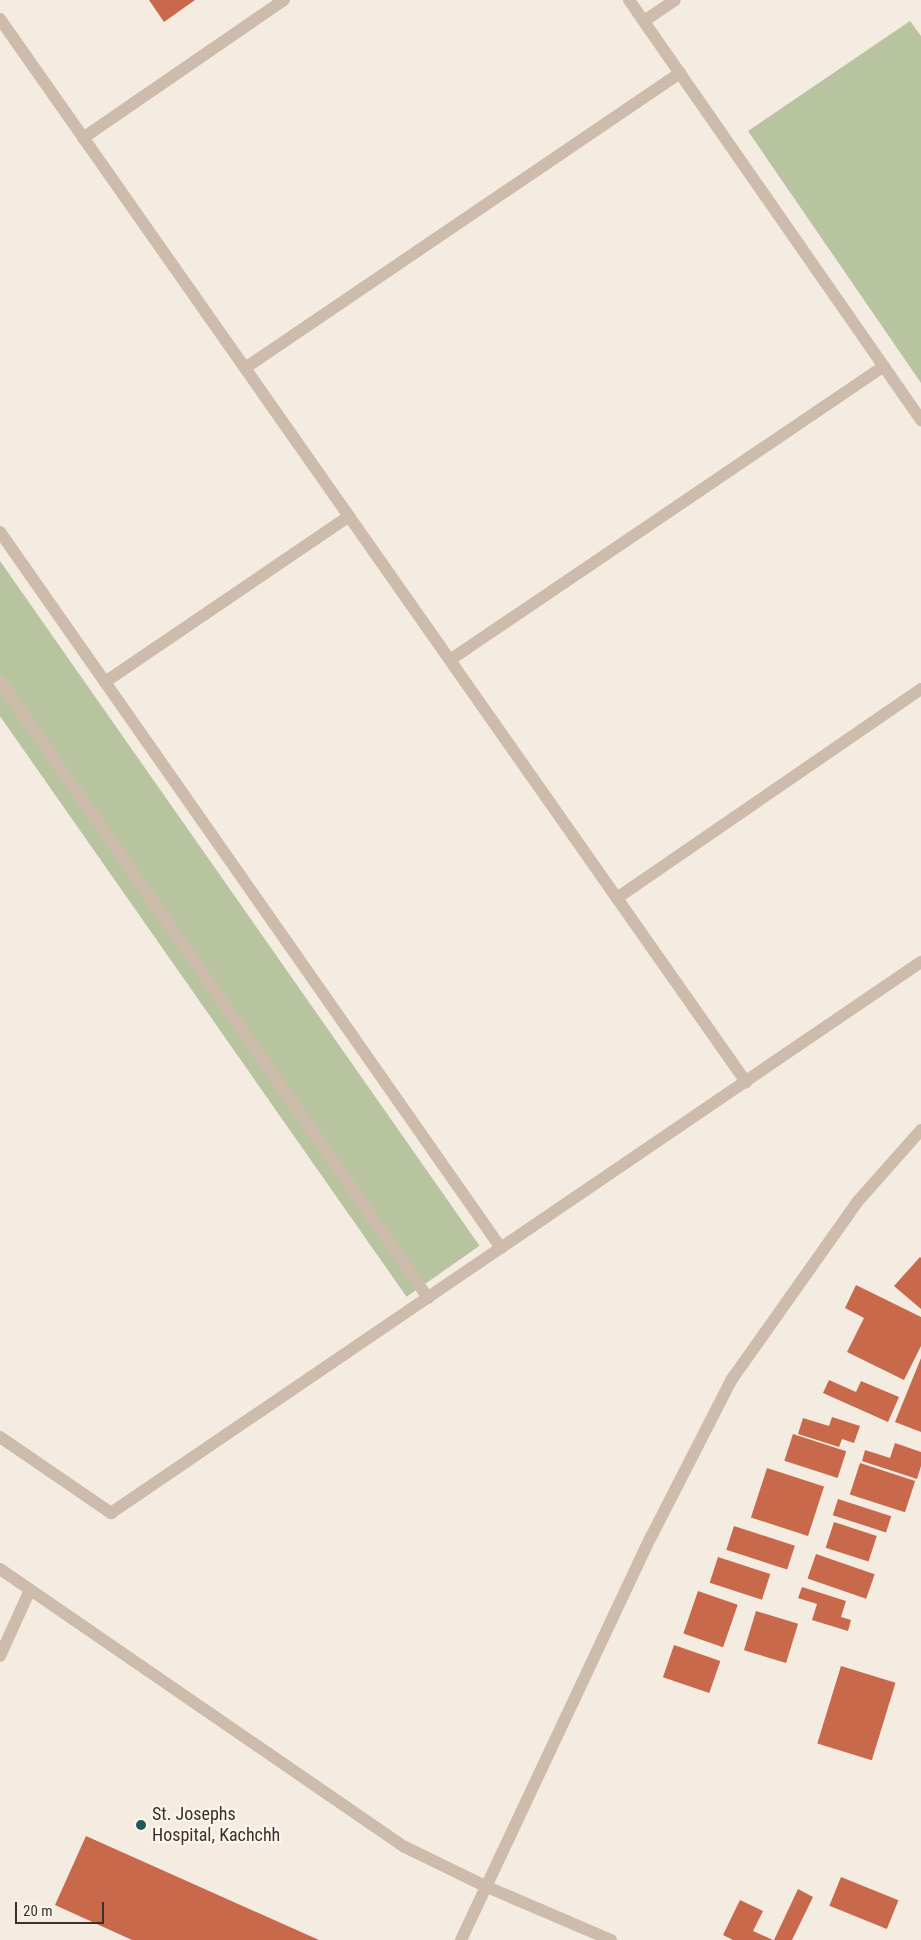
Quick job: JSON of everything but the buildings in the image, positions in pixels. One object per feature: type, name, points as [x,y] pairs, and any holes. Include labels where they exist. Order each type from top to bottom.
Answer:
[{"type":"street","points":[[83,138],[284,0]]},
{"type":"street","points":[[630,0],[921,420]]},
{"type":"street","points":[[644,21],[675,0]]},
{"type":"street","points":[[0,19],[746,1082]]},
{"type":"street","points":[[245,368],[680,73]]},
{"type":"street","points":[[450,660],[884,366]]},
{"type":"street","points":[[105,682],[349,516]]},
{"type":"street","points":[[0,532],[501,1248]]},
{"type":"street","points":[[0,681],[428,1298]]},
{"type":"street","points":[[617,898],[921,689]]},
{"type":"street","points":[[0,1437],[111,1513],[921,962]]},
{"type":"street","points":[[461,1940],[651,1537],[732,1379],[858,1201],[921,1130]]},
{"type":"street","points":[[0,1569],[405,1847],[485,1886],[611,1940]]},
{"type":"street","points":[[0,1656],[30,1590]]},
{"type":"green space","points":[[910,21],[921,36],[921,383],[748,131]]},
{"type":"green space","points":[[0,561],[480,1246],[407,1297],[0,716]]},
{"type":"place","name":"St. Josephs Hospital, Kachchh","points":[[141,1825]]}]
